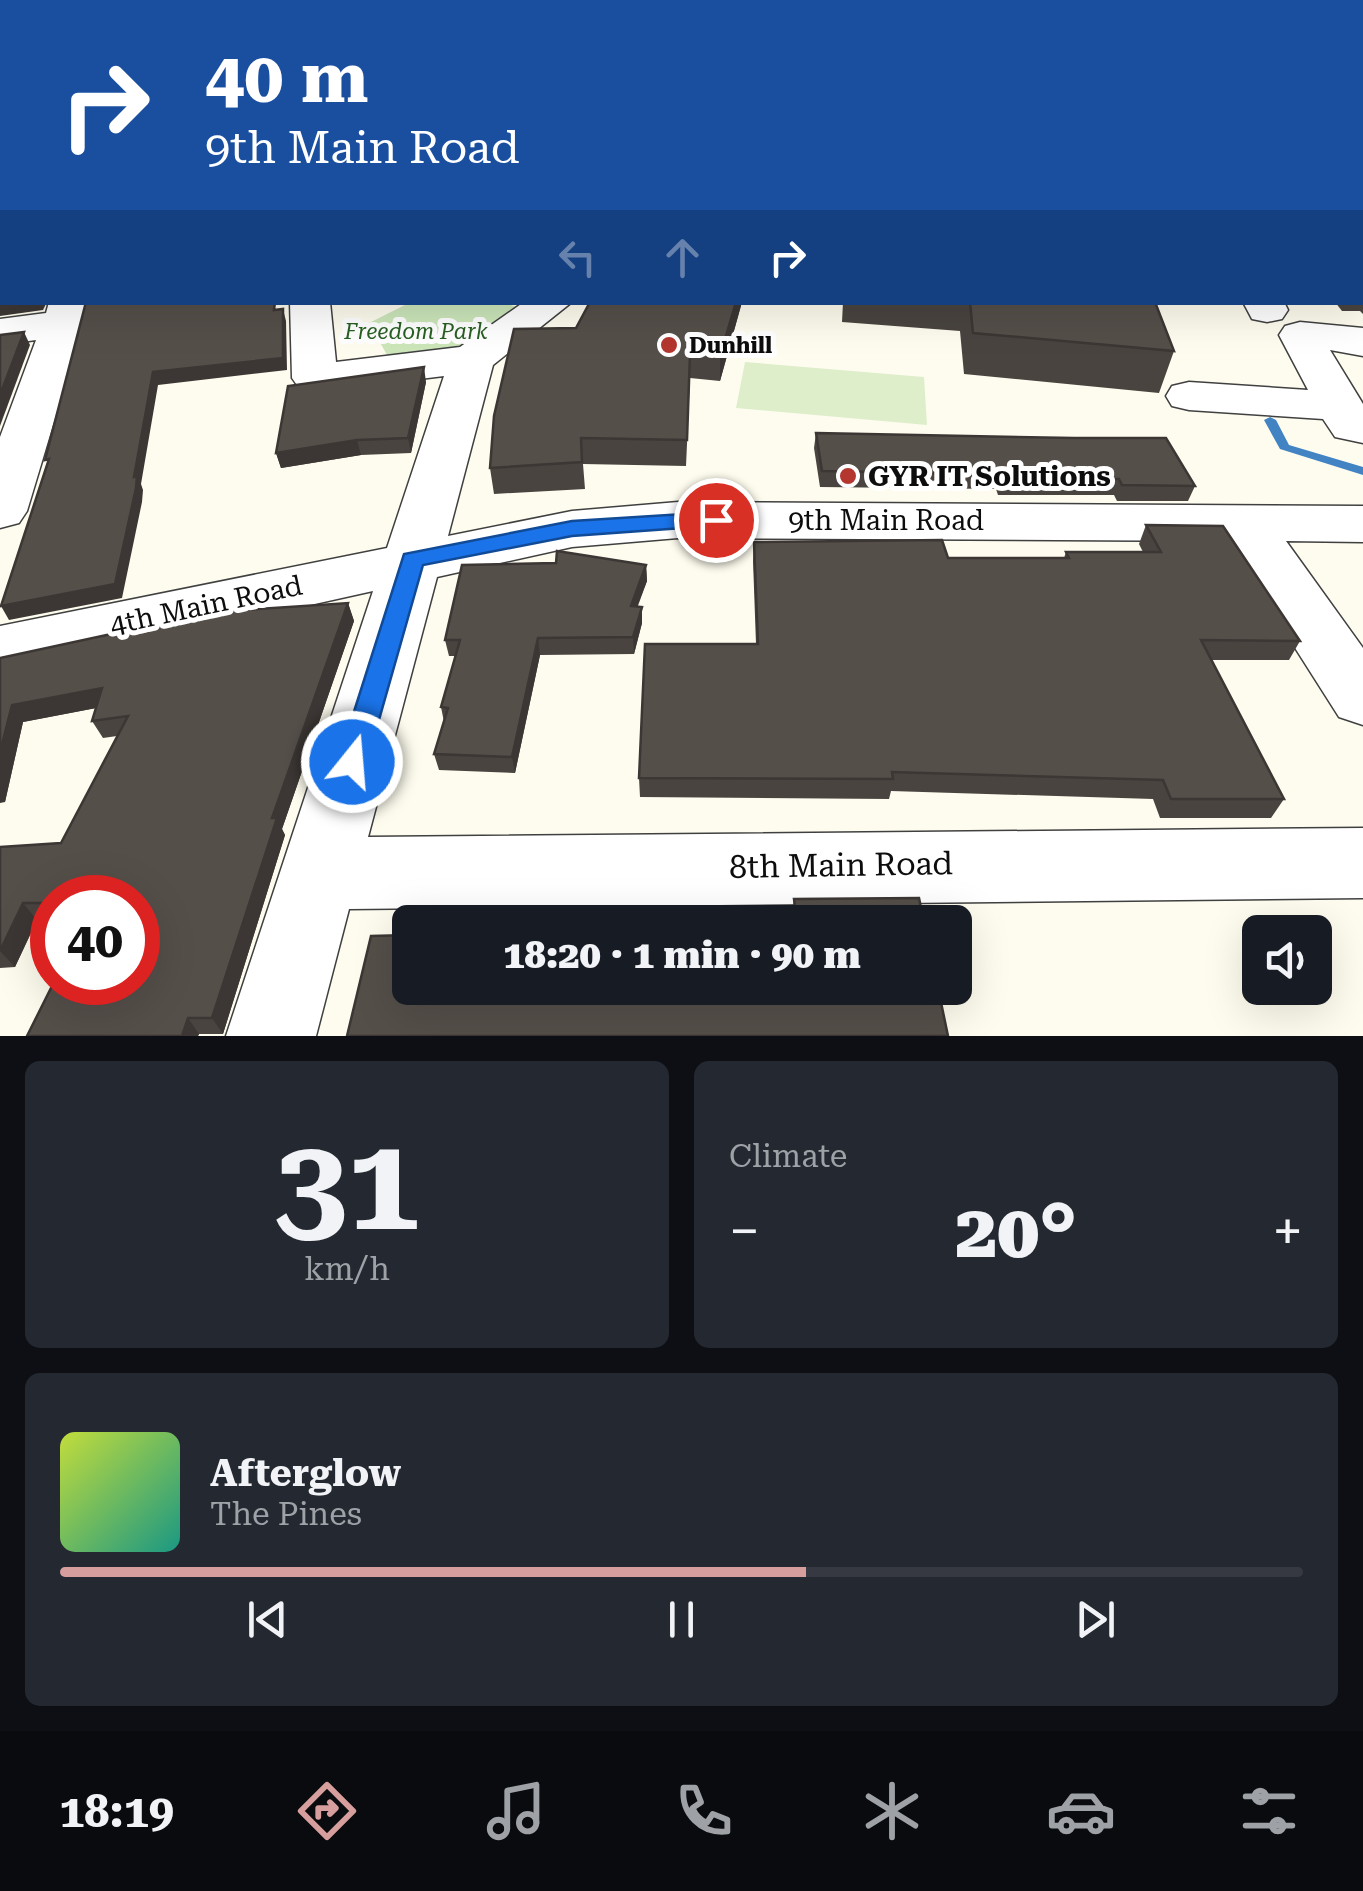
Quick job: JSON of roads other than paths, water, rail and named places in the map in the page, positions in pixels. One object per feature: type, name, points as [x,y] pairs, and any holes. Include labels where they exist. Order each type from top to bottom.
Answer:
[{"type":"street","points":[[310,305],[315,378],[472,359],[548,305]]},
{"type":"street","points":[[0,332],[66,313]]},
{"type":"street","points":[[0,511],[22,380],[66,313]]},
{"type":"street","points":[[1351,417],[1300,335],[1353,338],[1363,343]]},
{"type":"street","points":[[271,1036],[472,359]]},
{"type":"street","points":[[1189,396],[1351,417]]},
{"type":"street","name":"9th Main Road","points":[[413,559],[572,528],[678,520],[1363,524]]},
{"type":"street","points":[[1243,522],[1363,699]]},
{"type":"street","name":"4th Main Road","points":[[0,650],[413,559]]},
{"type":"street","name":"8th Main Road","points":[[320,873],[1363,862]]},
{"type":"waterway","points":[[1270,420],[1284,447],[1363,471]]},
{"type":"place","name":"Dunhill","points":[[669,345]]},
{"type":"place","name":"GYR IT Solutions","points":[[848,476]]},
{"type":"park label","name":"Freedom Park","points":[[416,331]]}]
